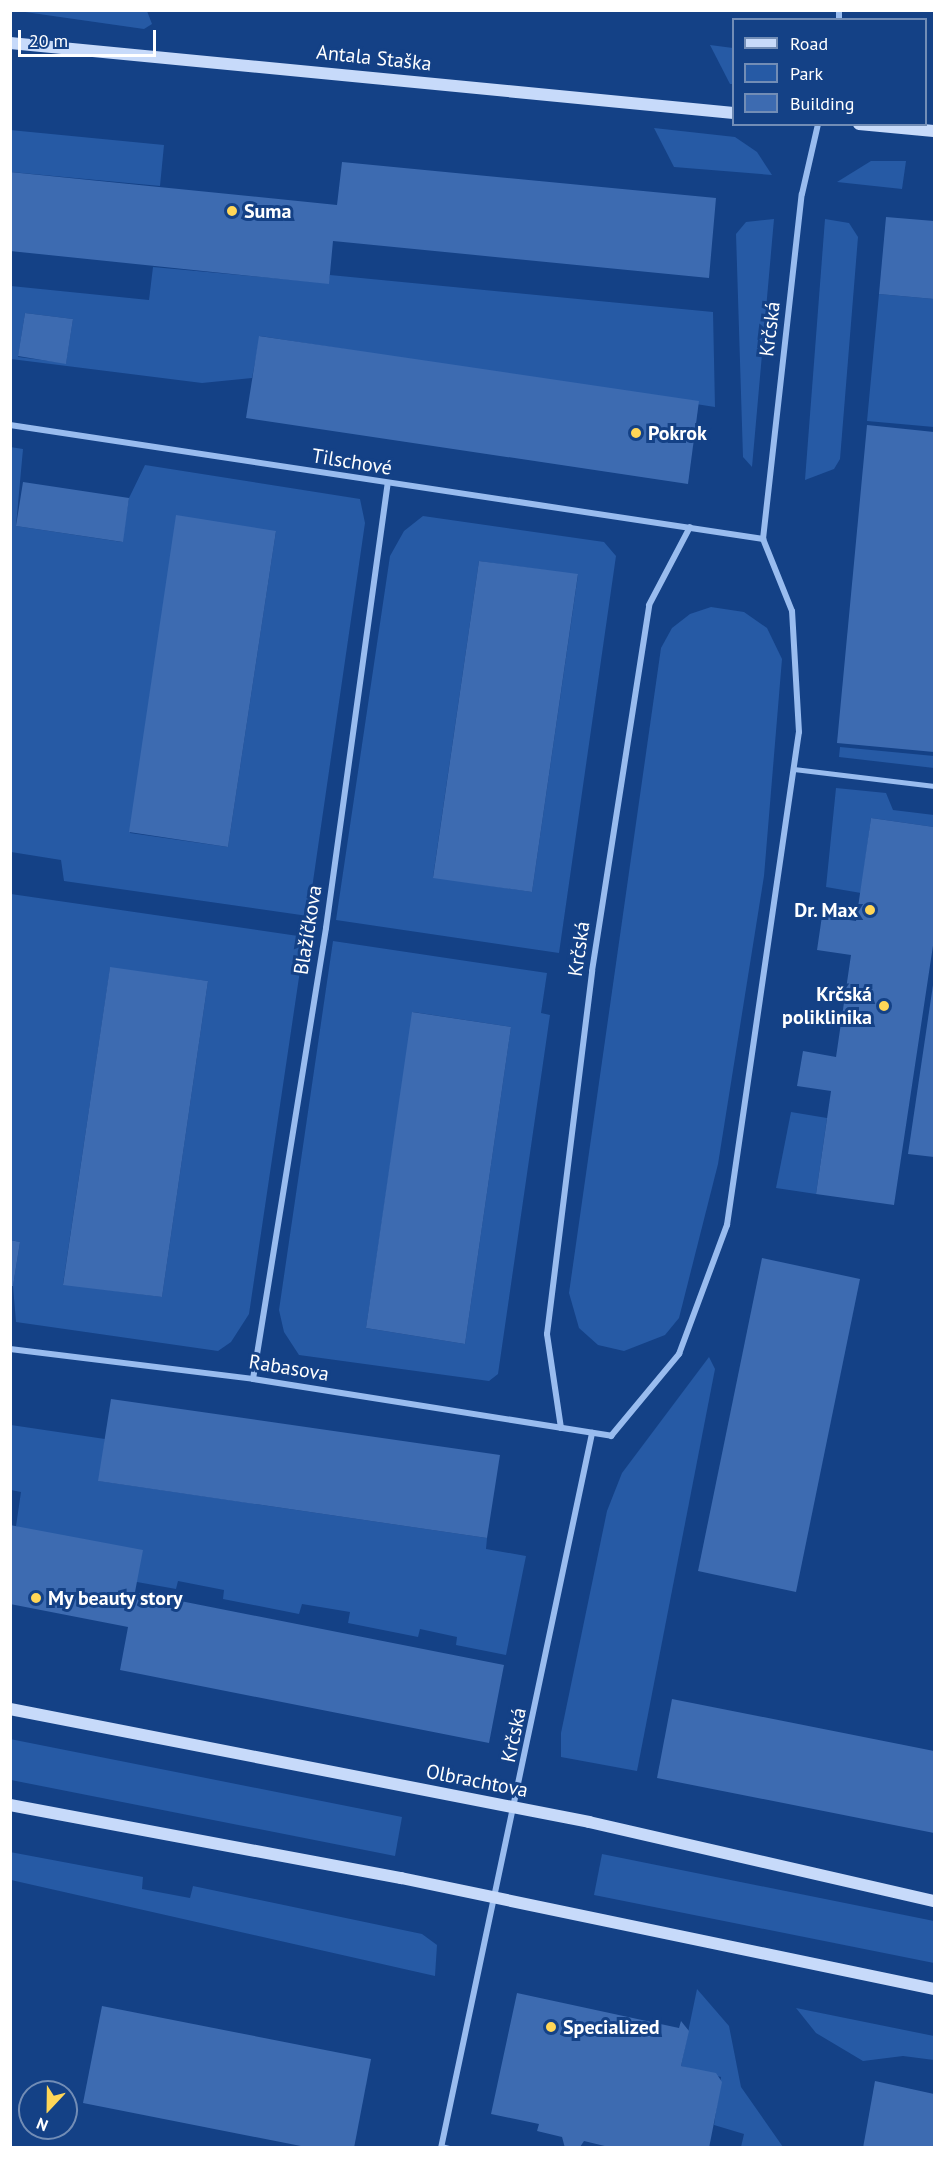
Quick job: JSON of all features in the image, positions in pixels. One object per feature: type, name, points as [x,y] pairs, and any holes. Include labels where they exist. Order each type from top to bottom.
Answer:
[{"type":"street","name":"Antala Staška","points":[[10,43],[732,113]]},
{"type":"street","name":"Krčská","points":[[690,527],[649,605],[592,971],[547,1334],[561,1428],[611,1436],[679,1354],[727,1225],[799,732],[792,611],[763,538],[802,194],[818,126]]},
{"type":"street","points":[[880,126],[934,131]]},
{"type":"street","name":"Tilschové","points":[[10,425],[388,484],[690,527]]},
{"type":"street","name":"Blažíčkova","points":[[253,1379],[326,928],[388,484]]},
{"type":"street","points":[[690,527],[763,538]]},
{"type":"street","name":"Rabasova","points":[[10,1349],[253,1379],[561,1428]]},
{"type":"street","name":"Krčská","points":[[441,2147],[491,1899],[514,1808],[592,1433]]},
{"type":"street","name":"Olbrachtova","points":[[10,1709],[514,1808],[934,1901]]},
{"type":"street","points":[[10,1805],[934,1989]]},
{"type":"lane","points":[[794,769],[934,786]]},
{"type":"lane","points":[[441,2147],[450,2148]]},
{"type":"green space","points":[[11,10],[147,11],[152,24],[144,29]]},
{"type":"green space","points":[[710,45],[732,48],[732,84]]},
{"type":"green space","points":[[654,128],[735,137],[757,152],[772,175],[674,167]]},
{"type":"green space","points":[[10,130],[164,145],[160,186],[11,172]]},
{"type":"green space","points":[[871,161],[906,161],[902,189],[837,182]]},
{"type":"green space","points":[[774,219],[752,467],[743,457],[736,234],[746,222]]},
{"type":"green space","points":[[825,219],[849,223],[858,237],[840,459],[834,469],[805,480]]},
{"type":"green space","points":[[153,267],[328,283],[330,275],[713,312],[715,407],[260,336],[252,378],[202,383],[11,359],[11,286],[149,300]],"holes":[[[25,313],[73,319],[66,363],[18,357]]]},
{"type":"green space","points":[[879,294],[934,299],[934,427],[867,421]]},
{"type":"green space","points":[[10,447],[23,449],[16,526],[122,542],[129,498],[145,465],[360,499],[365,523],[308,916],[64,881],[61,860],[11,852]],"holes":[[[276,531],[228,847],[130,833],[153,674]]]},
{"type":"green space","points":[[423,516],[604,542],[616,556],[559,953],[336,920],[390,556],[404,531]],"holes":[[[479,561],[578,575],[532,892],[433,877]]]},
{"type":"green space","points":[[711,607],[744,612],[767,628],[782,659],[764,876],[718,1164],[679,1318],[665,1335],[624,1351],[598,1345],[579,1328],[569,1293],[661,648],[672,628],[690,614]]},
{"type":"green space","points":[[840,747],[934,756],[934,768],[839,757]]},
{"type":"green space","points":[[836,788],[886,793],[893,810],[934,815],[934,827],[871,818],[861,893],[826,887]]},
{"type":"green space","points":[[11,894],[305,937],[249,1314],[231,1342],[218,1351],[16,1322],[13,1286],[20,1242],[11,1240]],"holes":[[[110,968],[208,981],[162,1297],[63,1284]]]},
{"type":"green space","points":[[333,941],[547,973],[541,1013],[550,1015],[498,1374],[489,1381],[299,1355],[284,1332],[279,1310]],"holes":[[[413,1012],[511,1027],[465,1344],[366,1328]]]},
{"type":"green space","points":[[791,1112],[827,1118],[816,1194],[776,1188]]},
{"type":"green space","points":[[709,1357],[715,1369],[637,1771],[561,1757],[561,1733],[607,1511],[622,1473]]},
{"type":"green space","points":[[11,1425],[105,1439],[99,1481],[487,1538],[486,1549],[526,1556],[506,1655],[456,1645],[457,1637],[420,1629],[418,1637],[348,1623],[350,1612],[302,1604],[299,1614],[223,1599],[224,1590],[178,1581],[176,1589],[137,1582],[16,1526],[21,1492],[11,1490]]},
{"type":"green space","points":[[10,1739],[402,1817],[395,1856],[11,1780]]},
{"type":"green space","points":[[10,1852],[143,1877],[142,1889],[190,1898],[193,1886],[422,1934],[437,1945],[435,1976],[11,1880]]},
{"type":"green space","points":[[602,1854],[934,1921],[934,1963],[594,1895]]},
{"type":"green space","points":[[697,1989],[729,2026],[741,2087],[783,2147],[741,2147],[744,2134],[714,2125],[721,2077],[681,2066]]},
{"type":"green space","points":[[796,2008],[934,2036],[934,2060],[903,2056],[863,2061],[816,2033]]},
{"type":"building","points":[[342,162],[716,198],[709,278],[333,241],[329,284],[10,251],[10,172],[337,205]]},
{"type":"building","points":[[886,217],[934,221],[934,299],[879,294]]},
{"type":"building","points":[[25,313],[73,319],[66,364],[18,356]]},
{"type":"building","points":[[259,336],[699,401],[688,484],[246,418]]},
{"type":"building","points":[[867,425],[934,432],[934,752],[837,743]]},
{"type":"building","points":[[23,482],[129,498],[123,542],[16,526]]},
{"type":"building","points":[[176,515],[276,531],[228,847],[129,832]]},
{"type":"building","points":[[479,561],[578,574],[532,892],[433,878]]},
{"type":"building","name":"Krčská poliklinika","points":[[871,818],[934,827],[934,939],[894,1205],[816,1194],[831,1091],[797,1086],[803,1051],[836,1057],[851,955],[817,950],[822,916],[856,921]]},
{"type":"building","points":[[110,967],[208,981],[162,1297],[63,1285]]},
{"type":"building","points":[[934,985],[934,1157],[908,1154]]},
{"type":"building","points":[[412,1012],[511,1027],[465,1344],[366,1328]]},
{"type":"building","points":[[10,1240],[20,1242],[13,1286],[10,1286]]},
{"type":"building","points":[[762,1258],[860,1279],[796,1592],[698,1571]]},
{"type":"building","points":[[111,1399],[500,1455],[487,1538],[98,1481]]},
{"type":"building","points":[[10,1525],[143,1550],[135,1592],[504,1665],[489,1743],[120,1670],[128,1627],[10,1604]]},
{"type":"building","points":[[672,1699],[934,1751],[934,1833],[657,1778]]},
{"type":"building","points":[[517,1993],[679,2028],[681,2021],[689,2031],[681,2066],[716,2073],[722,2082],[709,2148],[613,2148],[584,2141],[580,2147],[565,2148],[562,2137],[537,2131],[539,2124],[491,2114]]},
{"type":"building","points":[[102,2006],[371,2059],[354,2148],[311,2148],[83,2103]]},
{"type":"building","points":[[875,2081],[934,2094],[934,2148],[863,2148]]},
{"type":"place","name":"Suma","points":[[232,211]]},
{"type":"place","name":"Pokrok","points":[[636,433]]},
{"type":"place","name":"Dr. Max","points":[[870,910]]},
{"type":"place","name":"Krčská poliklinika","points":[[884,1006]]},
{"type":"place","name":"My beauty story","points":[[36,1598]]},
{"type":"place","name":"Specialized","points":[[551,2027]]}]
